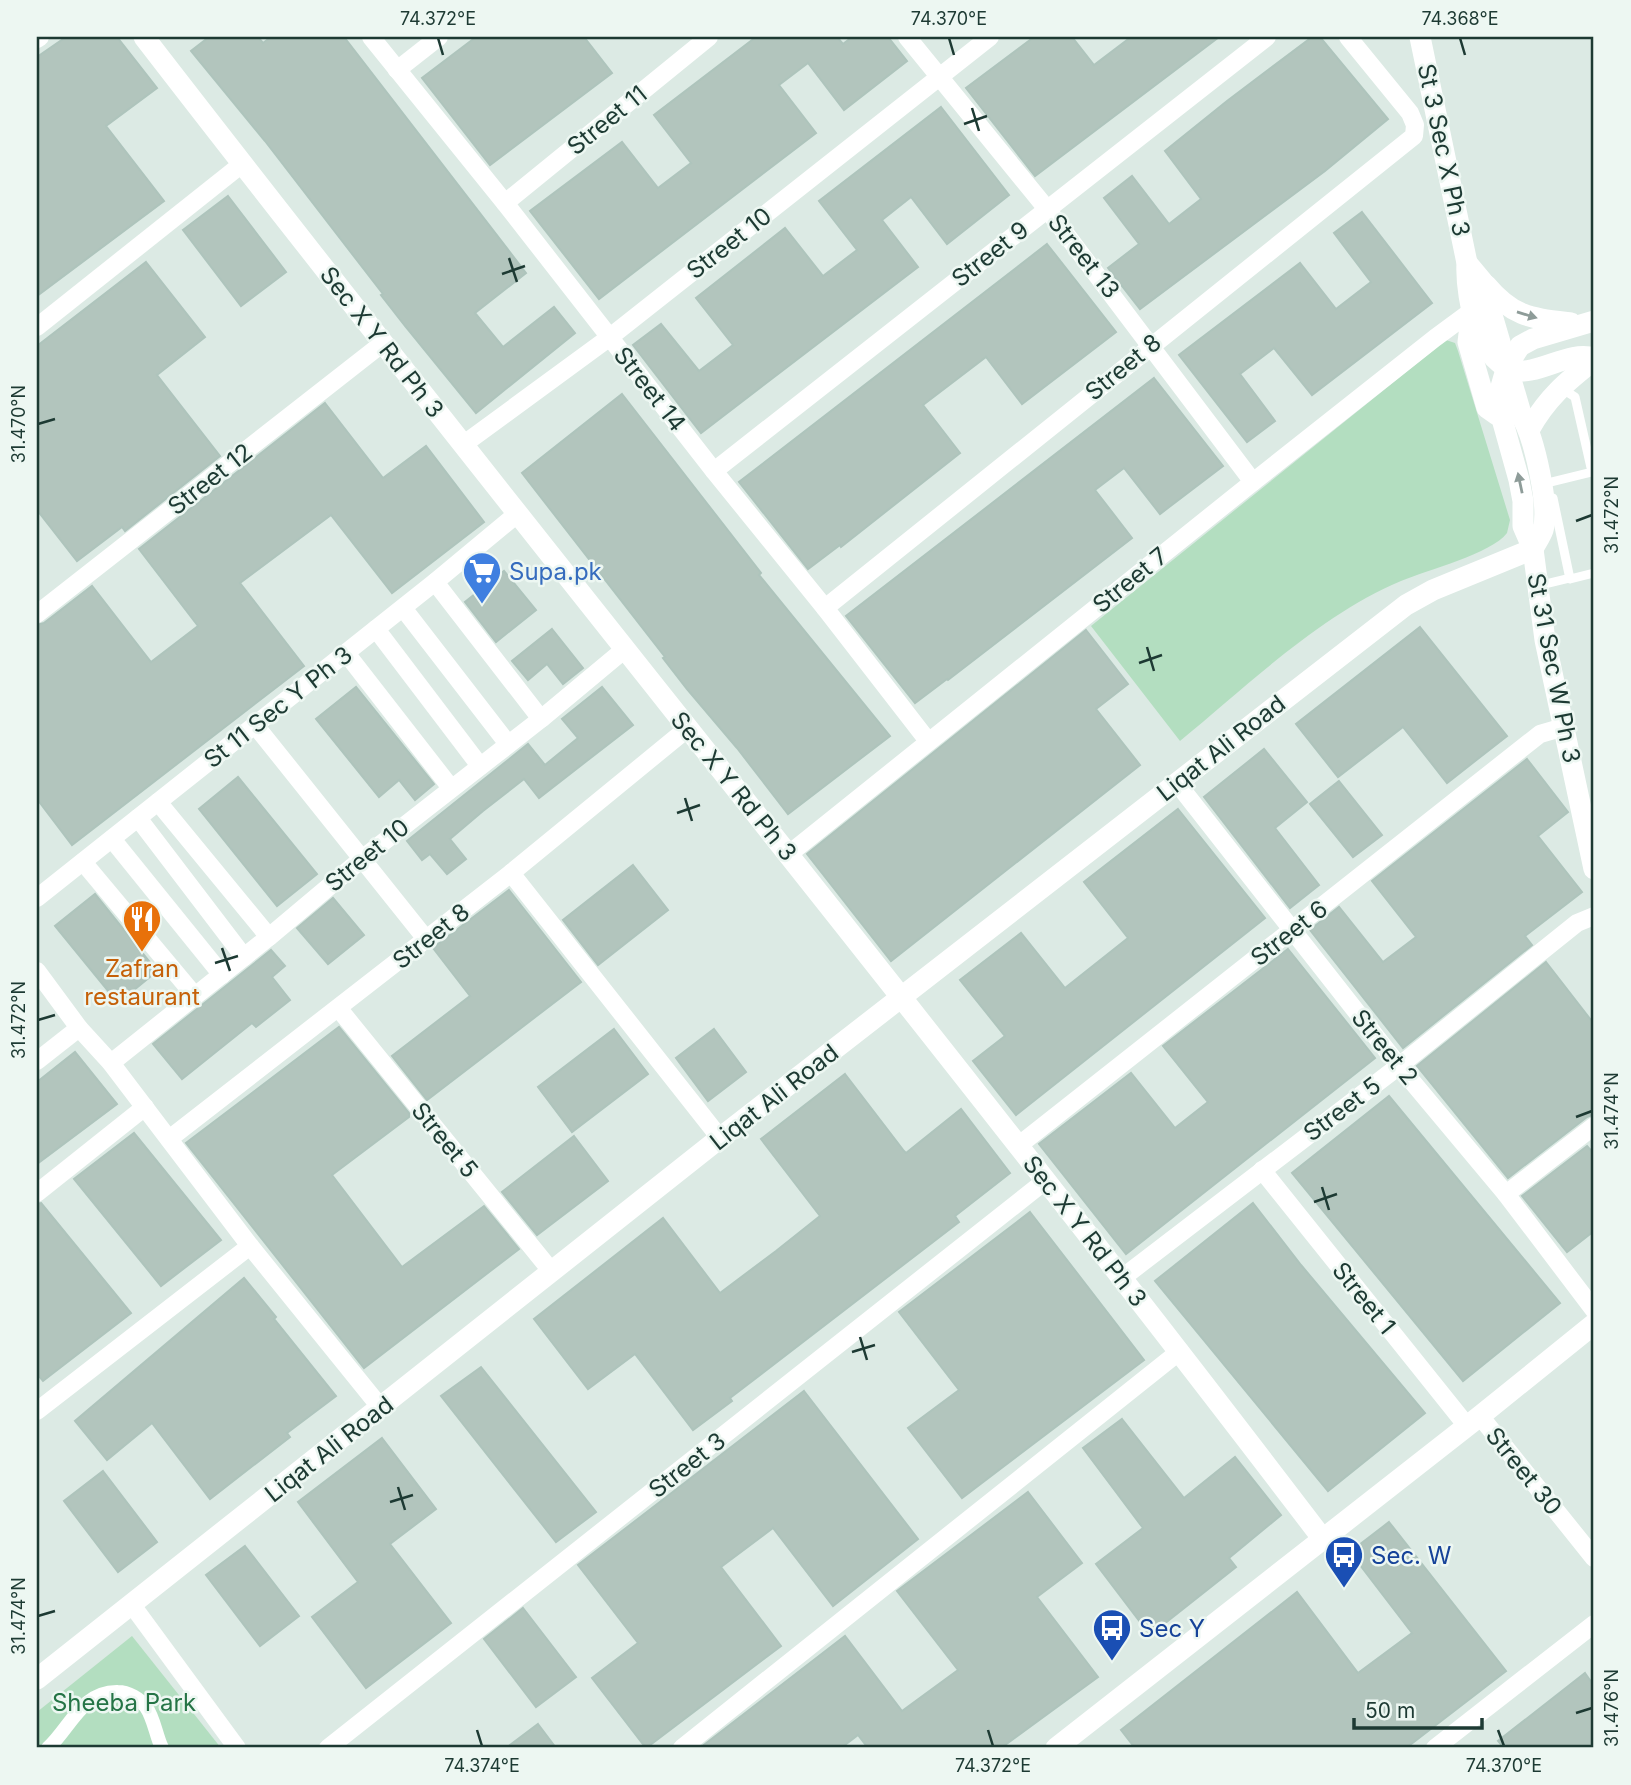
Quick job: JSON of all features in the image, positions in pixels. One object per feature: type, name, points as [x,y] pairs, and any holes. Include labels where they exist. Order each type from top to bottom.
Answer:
[{"type":"street","name":"Sec X Y Rd Ph 3","points":[[144,37],[517,514],[789,854],[1180,1351],[1322,1538]]},
{"type":"street","name":"Street 14","points":[[371,37],[928,741]]},
{"type":"street","points":[[397,70],[439,37]]},
{"type":"street","name":"Street 11","points":[[505,203],[709,37]]},
{"type":"street","name":"Street 13","points":[[906,37],[1047,209],[1253,482]]},
{"type":"street","name":"Street 10","points":[[464,444],[610,337],[990,37]]},
{"type":"street","name":"Street 9","points":[[714,471],[1266,37]]},
{"type":"street","points":[[1348,37],[1410,113],[1415,125],[1438,120]]},
{"type":"street","name":"St 3 Sec X Ph 3","points":[[1420,37],[1466,263],[1465,283],[1484,345],[1493,357],[1507,366]]},
{"type":"street","name":"Street 8","points":[[825,608],[1402,148],[1414,136],[1415,125]]},
{"type":"street","points":[[37,327],[242,164]]},
{"type":"street","name":"St 3 Sec X Ph 3","points":[[1466,263],[1482,281],[1507,366]]},
{"type":"street","points":[[1482,281],[1502,304],[1519,313],[1545,320],[1589,323]]},
{"type":"street","points":[[1473,312],[1468,333],[1471,353],[1487,408],[1502,419]]},
{"type":"street","name":"Street 7","points":[[789,854],[1253,482],[1435,338],[1473,312]]},
{"type":"street","points":[[1589,323],[1525,343],[1517,349],[1507,366],[1523,371],[1583,355],[1594,359]]},
{"type":"street","name":"Street 12","points":[[37,614],[383,344]]},
{"type":"street","points":[[1529,430],[1548,400],[1594,359]]},
{"type":"street","name":"St 31 Sec W Ph 3","points":[[1507,366],[1497,396],[1520,480],[1523,501],[1522,527],[1533,549],[1545,640],[1594,869]]},
{"type":"street","name":"St 31 Sec W Ph 3","points":[[1507,366],[1546,484],[1543,530],[1533,549]]},
{"type":"street","name":"St 11 Sec Y Ph 3","points":[[37,898],[403,608],[517,514]]},
{"type":"street","name":"Liqat Ali Road","points":[[37,1679],[720,1138],[1406,605],[1433,590],[1533,549]]},
{"type":"street","points":[[435,582],[541,719]]},
{"type":"street","points":[[403,608],[508,744]]},
{"type":"street","points":[[376,629],[480,766]]},
{"type":"street","name":"Street 10","points":[[111,1063],[625,649]]},
{"type":"street","points":[[346,653],[451,788]]},
{"type":"street","points":[[255,725],[426,939]]},
{"type":"street","name":"Street 6","points":[[1018,1146],[1540,734],[1564,727]]},
{"type":"street","name":"Street 8","points":[[169,1139],[511,873],[688,728]]},
{"type":"street","name":"Street 2","points":[[1177,783],[1399,1066],[1506,1194],[1594,1310]]},
{"type":"street","points":[[158,802],[269,937]]},
{"type":"street","points":[[138,818],[244,957]]},
{"type":"street","points":[[112,839],[222,975]]},
{"type":"street","points":[[83,862],[195,996]]},
{"type":"street","points":[[511,873],[720,1138]]},
{"type":"street","name":"Street 5","points":[[1122,1278],[1399,1066],[1577,923],[1594,916]]},
{"type":"street","points":[[37,971],[79,1028],[111,1063],[250,1246],[380,1408]]},
{"type":"street","name":"Street 5","points":[[339,1009],[552,1272]]},
{"type":"street","points":[[37,1061],[79,1028]]},
{"type":"street","points":[[37,1193],[145,1107]]},
{"type":"street","points":[[1506,1194],[1594,1126]]},
{"type":"street","name":"Street 1","points":[[1262,1170],[1474,1421]]},
{"type":"street","name":"Street 3","points":[[328,1748],[1045,1181]]},
{"type":"street","points":[[37,1411],[250,1246]]},
{"type":"street","points":[[1056,1748],[1594,1324]]},
{"type":"street","points":[[682,1748],[1180,1351]]},
{"type":"street","name":"Street 30","points":[[1474,1421],[1594,1558]]},
{"type":"street","points":[[132,1605],[237,1748]]},
{"type":"street","points":[[1435,1748],[1594,1624]]},
{"type":"street","points":[[48,1748],[81,1708],[100,1695],[116,1692],[130,1695],[146,1707],[162,1748]]},
{"type":"lane","points":[[1560,387],[1575,397],[1593,471],[1546,484],[1570,578]]},
{"type":"lane","points":[[1537,586],[1594,573]]},
{"type":"green space","points":[[1446,340],[1455,343],[1458,351],[1510,520],[1507,533],[1487,548],[1401,581],[1342,613],[1285,653],[1180,741],[1091,626]]},
{"type":"green space","name":"Sheeba Park","points":[[132,1636],[221,1748],[37,1748],[37,1712]]},
{"type":"building","points":[[66,37],[117,37],[157,88],[106,126],[164,201],[37,296],[37,57]]},
{"type":"building","points":[[209,37],[258,37],[263,43],[271,37],[344,37],[526,273],[475,313],[503,347],[554,307],[575,333],[476,413],[405,326],[265,141],[191,51]]},
{"type":"building","points":[[476,37],[584,37],[612,73],[490,165],[422,78]]},
{"type":"building","points":[[756,37],[837,37],[843,44],[852,37],[888,37],[907,61],[844,110],[808,63],[779,85],[816,133],[599,299],[530,211],[622,142],[658,188],[691,163],[654,115]]},
{"type":"building","points":[[1034,37],[1072,37],[1094,65],[1131,37],[1219,37],[1035,176],[966,88]]},
{"type":"building","points":[[1312,37],[1320,37],[1388,119],[1325,171],[1140,309],[1108,268],[1139,244],[1104,198],[1132,176],[1169,224],[1201,199],[1165,151]]},
{"type":"building","points":[[941,107],[1009,195],[947,244],[911,197],[882,220],[918,267],[701,433],[633,345],[661,324],[699,371],[733,345],[696,298],[785,228],[823,276],[857,250],[819,201]]},
{"type":"building","points":[[228,196],[286,272],[241,306],[183,230]]},
{"type":"building","points":[[1362,212],[1432,303],[1312,395],[1274,348],[1240,374],[1275,421],[1247,442],[1179,355],[1300,263],[1336,309],[1371,282],[1334,233]]},
{"type":"building","points":[[1047,244],[1116,332],[1022,404],[986,357],[923,405],[960,453],[841,547],[840,545],[808,569],[739,482]]},
{"type":"building","points":[[146,262],[205,337],[157,375],[220,456],[125,531],[122,527],[77,561],[37,510],[37,346]]},
{"type":"building","points":[[1154,378],[1223,466],[1160,514],[1124,468],[1095,490],[1132,538],[915,703],[846,616]]},
{"type":"building","points":[[622,394],[761,573],[759,575],[890,736],[788,814],[687,689],[522,473]]},
{"type":"building","points":[[325,403],[383,478],[426,446],[484,522],[392,593],[331,515],[240,583],[304,666],[72,845],[37,799],[37,625],[44,623],[92,586],[151,662],[198,626],[139,549]]},
{"type":"building","points":[[504,571],[536,610],[496,642],[465,602]]},
{"type":"building","points":[[1420,627],[1507,736],[1447,783],[1403,727],[1338,777],[1296,724]]},
{"type":"building","points":[[552,629],[583,668],[563,684],[547,664],[528,680],[512,661]]},
{"type":"building","points":[[1086,630],[1128,684],[1096,709],[1140,765],[891,961],[807,854]]},
{"type":"building","points":[[356,687],[434,784],[415,800],[399,780],[379,797],[316,719]]},
{"type":"building","points":[[602,687],[633,725],[539,798],[524,779],[483,811],[450,839],[466,859],[447,874],[430,854],[422,860],[407,841],[528,744],[545,765],[578,738],[562,719]]},
{"type":"building","points":[[1264,749],[1307,802],[1275,828],[1319,885],[1290,908],[1204,797]]},
{"type":"building","points":[[1527,759],[1568,812],[1538,836],[1582,892],[1525,936],[1532,945],[1403,1048],[1310,930],[1339,907],[1383,962],[1416,937],[1372,881]]},
{"type":"building","points":[[238,777],[317,874],[277,906],[199,809]]},
{"type":"building","points":[[1339,781],[1382,835],[1353,857],[1310,804]]},
{"type":"building","points":[[1178,809],[1265,918],[1016,1115],[973,1061],[1005,1036],[960,980],[1021,933],[1065,988],[1128,938],[1084,882]]},
{"type":"building","points":[[633,865],[668,910],[598,965],[563,920]]},
{"type":"building","points":[[509,890],[581,982],[427,1100],[392,1056],[470,996],[433,948]]},
{"type":"building","points":[[95,894],[157,971],[118,1003],[55,926]]},
{"type":"building","points":[[333,898],[364,935],[328,964],[297,928]]},
{"type":"building","points":[[1288,949],[1375,1058],[1126,1254],[1039,1144],[1131,1073],[1175,1128],[1208,1102],[1163,1046]]},
{"type":"building","points":[[271,950],[285,966],[272,977],[290,1000],[256,1027],[252,1023],[182,1079],[153,1044]]},
{"type":"building","points":[[1546,962],[1594,1024],[1594,1114],[1508,1178],[1417,1066]]},
{"type":"building","points":[[339,1027],[409,1113],[409,1117],[332,1175],[402,1267],[484,1206],[519,1249],[364,1368],[186,1143]]},
{"type":"building","points":[[614,1029],[648,1074],[572,1132],[538,1087]]},
{"type":"building","points":[[714,1029],[746,1072],[708,1101],[676,1058]]},
{"type":"building","points":[[75,1052],[117,1104],[37,1164],[37,1082]]},
{"type":"building","points":[[845,1074],[906,1153],[961,1109],[1010,1173],[955,1216],[959,1222],[730,1398],[732,1401],[693,1430],[635,1354],[588,1389],[534,1319],[663,1218],[720,1293],[776,1251],[820,1216],[761,1139]]},
{"type":"building","points":[[1389,1096],[1560,1303],[1463,1381],[1292,1173]]},
{"type":"building","points":[[134,1133],[221,1240],[161,1286],[74,1179]]},
{"type":"building","points":[[574,1136],[608,1181],[537,1235],[502,1192]]},
{"type":"building","points":[[1587,1146],[1594,1154],[1594,1231],[1567,1252],[1522,1196]]},
{"type":"building","points":[[41,1203],[131,1313],[43,1381],[37,1374],[37,1204]]},
{"type":"building","points":[[1253,1203],[1301,1265],[1425,1413],[1328,1491],[1155,1281]]},
{"type":"building","points":[[1030,1212],[1144,1360],[962,1498],[908,1428],[959,1390],[899,1312]]},
{"type":"building","points":[[244,1278],[336,1396],[287,1433],[290,1437],[210,1499],[152,1423],[107,1460],[75,1421]]},
{"type":"building","points":[[481,1367],[596,1512],[556,1542],[441,1396]]},
{"type":"building","points":[[804,1391],[918,1539],[833,1606],[773,1528],[721,1567],[781,1646],[646,1748],[592,1678],[638,1643],[578,1565]]},
{"type":"building","points":[[1122,1419],[1184,1498],[1235,1457],[1281,1515],[1229,1558],[1236,1567],[1150,1635],[1096,1564],[1143,1528],[1083,1448]]},
{"type":"building","points":[[382,1438],[436,1509],[390,1544],[451,1623],[366,1688],[312,1617],[358,1582],[298,1502]]},
{"type":"building","points":[[103,1471],[157,1542],[118,1572],[64,1501]]},
{"type":"building","points":[[1028,1492],[1082,1563],[1037,1597],[1098,1677],[1001,1748],[868,1748],[858,1735],[841,1748],[700,1748],[845,1636],[902,1711],[958,1670],[897,1591]]},
{"type":"building","points":[[1389,1522],[1506,1671],[1406,1748],[1135,1748],[1121,1730],[1297,1592],[1358,1673],[1412,1633],[1350,1552]]},
{"type":"building","points":[[245,1546],[299,1616],[260,1646],[206,1575]]},
{"type":"building","points":[[523,1608],[576,1677],[536,1707],[484,1639]]},
{"type":"building","points":[[1585,1673],[1594,1686],[1594,1748],[1504,1748],[1498,1741]]},
{"type":"building","points":[[538,1724],[556,1748],[506,1748]]},
{"type":"place","name":"Supa.pk","points":[[482,605]]},
{"type":"place","name":"Zafran restaurant","points":[[142,953]]},
{"type":"place","name":"Sec. W","points":[[1344,1589]]},
{"type":"place","name":"Sec Y","points":[[1112,1662]]}]
